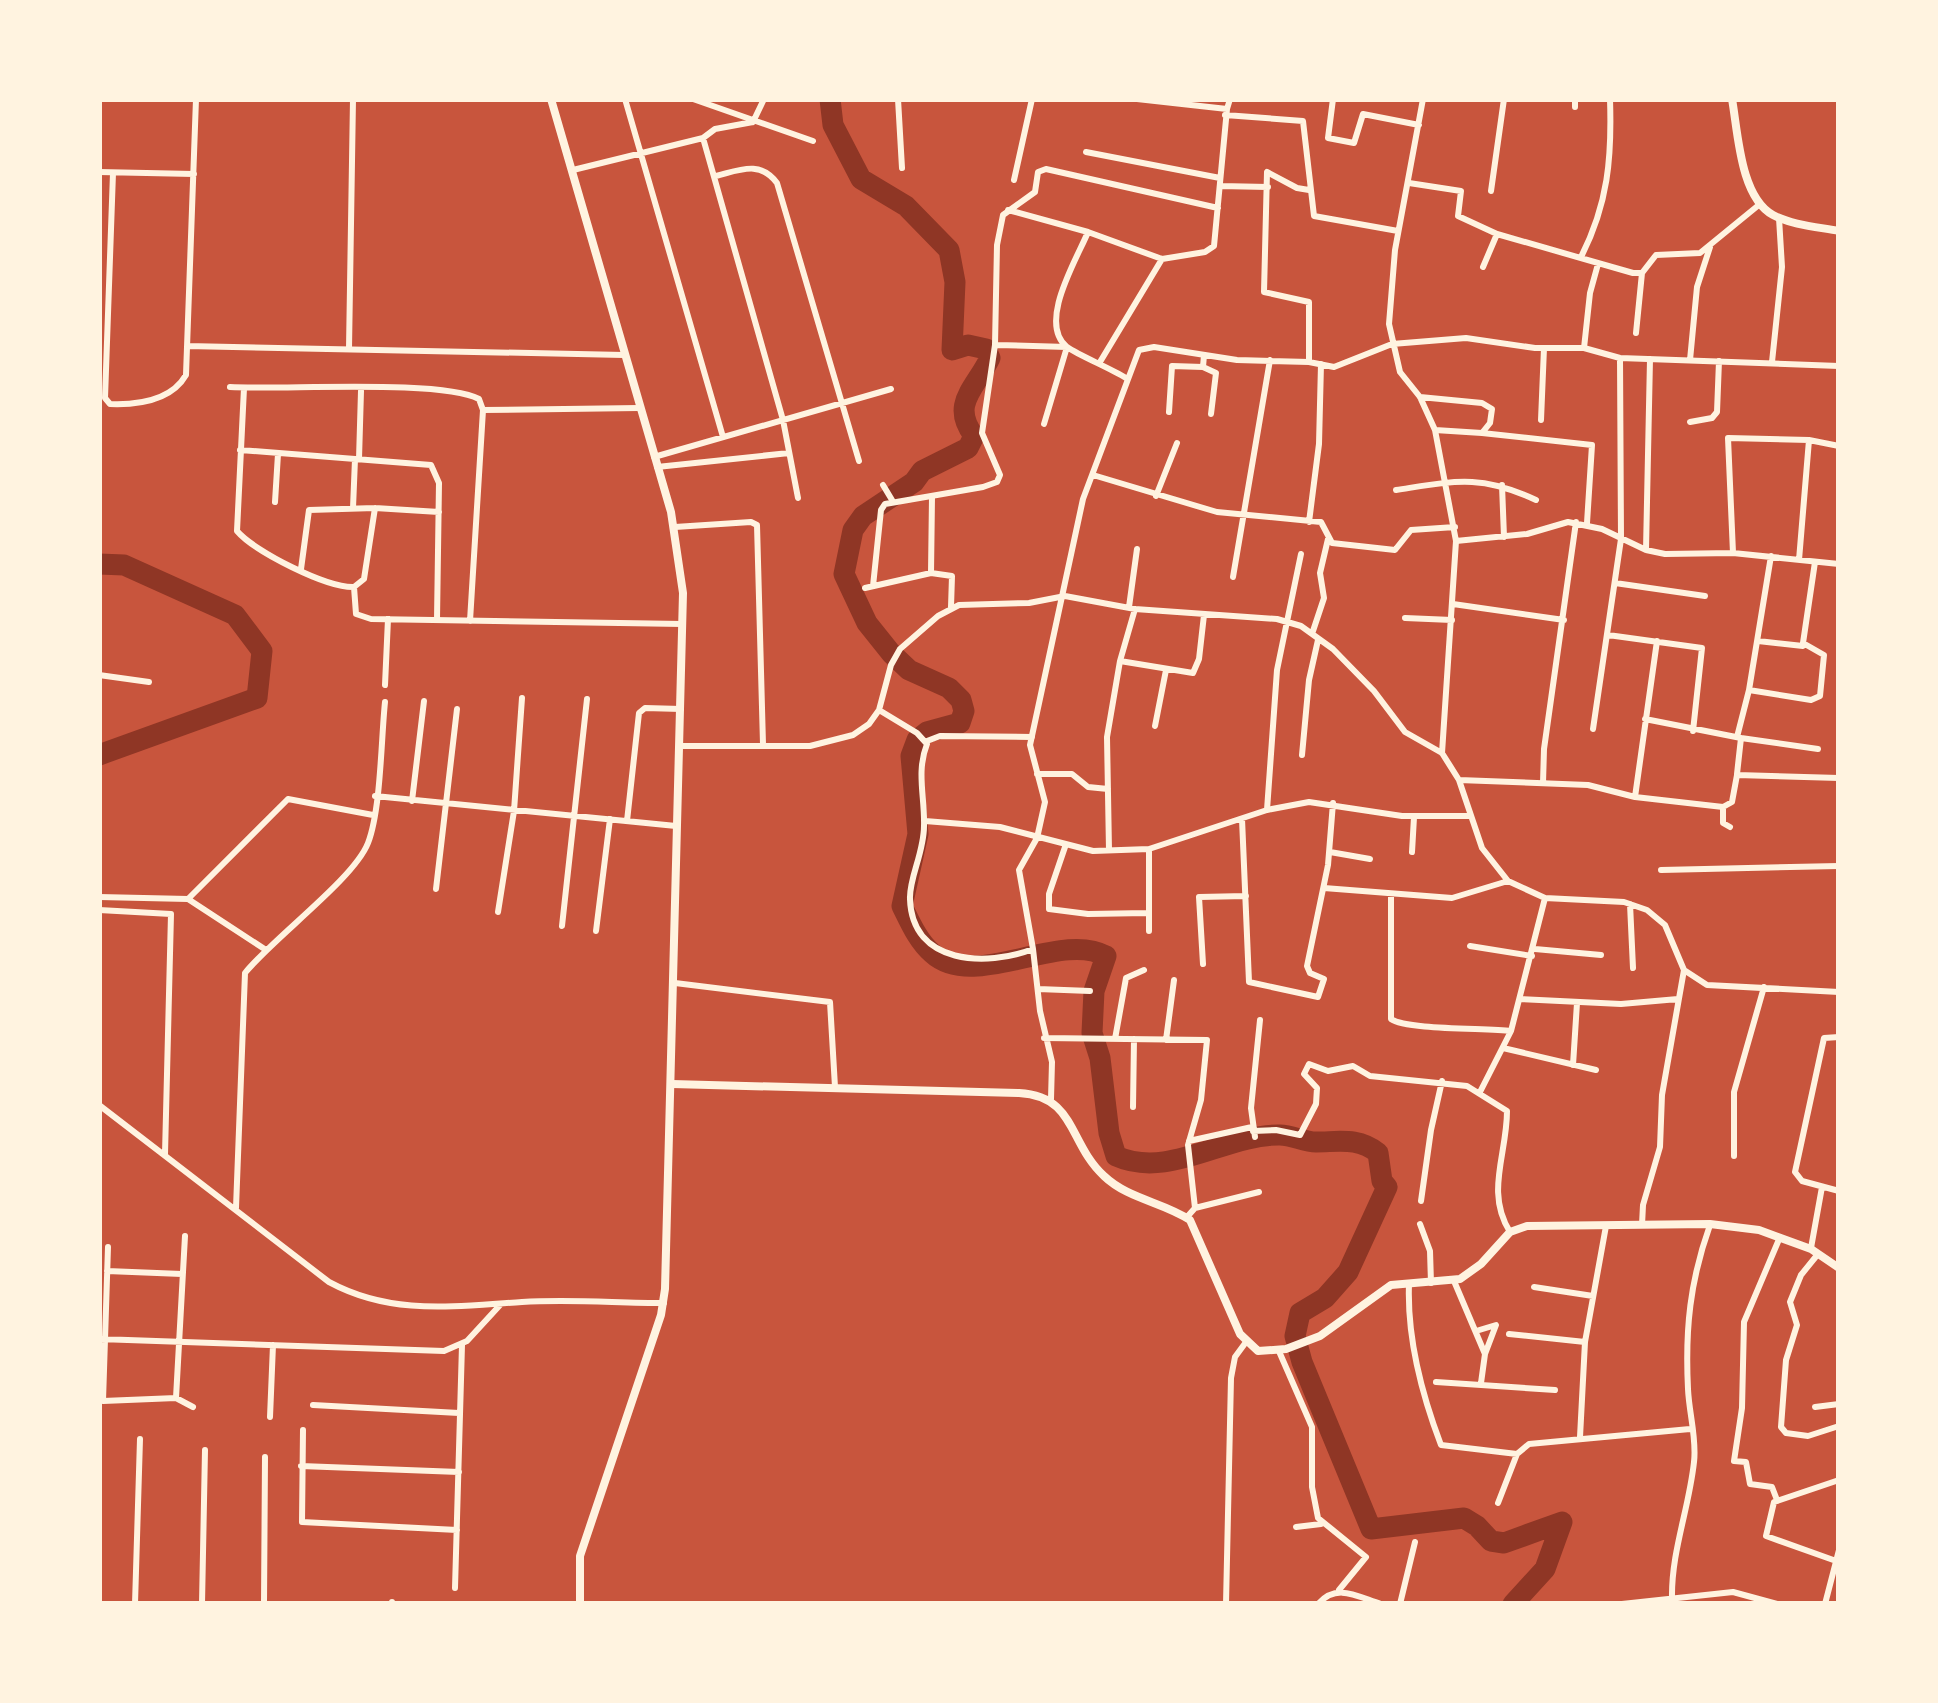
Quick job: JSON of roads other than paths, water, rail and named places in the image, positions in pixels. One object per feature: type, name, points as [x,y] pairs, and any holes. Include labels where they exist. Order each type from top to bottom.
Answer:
[{"type":"street","points":[[113,172],[106,401],[144,404],[181,384],[186,375],[196,99]]},
{"type":"street","points":[[349,350],[353,99]]},
{"type":"street","points":[[551,99],[675,527],[683,625],[664,1303],[580,1556],[580,1604]]},
{"type":"street","points":[[625,99],[723,437]]},
{"type":"street","points":[[693,99],[753,122]]},
{"type":"street","points":[[753,122],[764,99]]},
{"type":"street","points":[[898,99],[902,169]]},
{"type":"street","points":[[1014,180],[1032,99]]},
{"type":"street","points":[[1138,99],[1303,122],[1316,217],[1398,231]]},
{"type":"street","points":[[1007,210],[1162,259],[1210,251],[1230,99]]},
{"type":"street","points":[[1333,99],[1328,138],[1354,143],[1363,114],[1419,125]]},
{"type":"street","points":[[1423,99],[1398,231],[1389,324],[1400,372],[1420,397],[1435,430],[1455,527],[1442,753]]},
{"type":"street","points":[[1491,191],[1504,99]]},
{"type":"street","points":[[1581,257],[1610,178],[1610,99]]},
{"type":"street","points":[[1732,99],[1747,174],[1760,204],[1779,218],[1839,231]]},
{"type":"street","points":[[573,170],[753,122],[766,122],[812,141]]},
{"type":"street","points":[[704,138],[783,420],[798,498]]},
{"type":"street","points":[[1086,152],[1268,188]]},
{"type":"street","points":[[716,176],[754,167],[776,181],[859,461]]},
{"type":"street","points":[[951,607],[952,576],[931,572],[869,587],[881,510],[891,499],[997,482],[1000,471],[982,433],[995,345],[997,245],[1000,221],[1007,210],[1035,192],[1042,168],[1218,208]]},
{"type":"street","points":[[1309,190],[1269,171],[1264,289],[1270,295],[1309,302],[1309,362]]},
{"type":"street","points":[[99,172],[194,175]]},
{"type":"street","points":[[1409,182],[1461,191],[1458,216],[1497,233],[1642,273]]},
{"type":"street","points":[[1636,333],[1642,273],[1656,255],[1700,253],[1760,204]]},
{"type":"street","points":[[1772,362],[1782,267],[1779,218]]},
{"type":"street","points":[[1044,424],[1067,347],[1055,310],[1088,232]]},
{"type":"street","points":[[1483,267],[1497,233]]},
{"type":"street","points":[[1690,360],[1697,286],[1710,247]]},
{"type":"street","points":[[1100,362],[1162,259]]},
{"type":"street","points":[[1584,348],[1598,264]]},
{"type":"street","points":[[1051,1099],[1052,1062],[1018,876],[1037,838],[1046,802],[1030,755],[1032,736],[1079,515],[1136,353],[1145,348],[1342,366],[1392,344],[1466,338],[1584,348],[1620,358],[1839,366]]},
{"type":"street","points":[[995,345],[1067,347],[1126,378]]},
{"type":"street","points":[[187,346],[623,355]]},
{"type":"street","points":[[1541,420],[1544,348]]},
{"type":"street","points":[[1203,367],[1204,355]]},
{"type":"street","points":[[1593,729],[1622,539],[1620,358]]},
{"type":"street","points":[[1646,550],[1650,359]]},
{"type":"street","points":[[1233,577],[1270,360]]},
{"type":"street","points":[[1690,422],[1712,418],[1717,412],[1719,361]]},
{"type":"street","points":[[1309,522],[1318,457],[1321,364]]},
{"type":"street","points":[[1168,412],[1172,366],[1203,367],[1216,373],[1211,414]]},
{"type":"street","points":[[230,387],[469,394],[479,399],[483,410],[470,621]]},
{"type":"street","points":[[244,388],[237,531],[249,542],[330,585],[354,586],[363,580],[375,508]]},
{"type":"street","points":[[353,508],[361,389]]},
{"type":"street","points":[[656,462],[723,437],[891,389]]},
{"type":"street","points":[[1420,397],[1489,404],[1491,419],[1482,433]]},
{"type":"street","points":[[483,410],[639,408]]},
{"type":"street","points":[[1435,430],[1592,445],[1586,524]]},
{"type":"street","points":[[1733,553],[1727,441],[1738,436],[1839,446]]},
{"type":"street","points":[[1798,560],[1809,440]]},
{"type":"street","points":[[1156,496],[1177,443]]},
{"type":"street","points":[[240,450],[431,466],[438,475],[437,620]]},
{"type":"street","points":[[656,462],[789,453]]},
{"type":"street","points":[[275,502],[278,454]]},
{"type":"street","points":[[1093,475],[1242,516],[1324,524],[1328,539],[1320,573],[1324,598],[1302,755]]},
{"type":"street","points":[[1396,490],[1479,480],[1502,484],[1535,500]]},
{"type":"street","points":[[1502,484],[1504,537]]},
{"type":"street","points":[[883,485],[891,499]]},
{"type":"street","points":[[931,572],[932,496]]},
{"type":"street","points":[[301,569],[307,511],[439,512]]},
{"type":"street","points":[[1543,783],[1576,523]]},
{"type":"street","points":[[1456,541],[1576,523],[1646,550],[1688,557],[1733,553],[1839,565]]},
{"type":"street","points":[[675,527],[757,525],[763,746]]},
{"type":"street","points":[[1328,539],[1395,550],[1411,530],[1455,527]]},
{"type":"street","points":[[1109,850],[1108,737],[1132,608],[1137,549]]},
{"type":"street","points":[[1267,810],[1277,670],[1301,554]]},
{"type":"street","points":[[1459,779],[1588,785],[1635,797],[1729,806],[1771,556]]},
{"type":"street","points":[[1804,646],[1815,562]]},
{"type":"street","points":[[1616,583],[1706,596]]},
{"type":"street","points":[[354,586],[356,614],[388,619],[683,625]]},
{"type":"street","points":[[682,746],[810,746],[863,730],[879,710],[893,659],[951,607],[1064,596],[1132,608],[1289,622],[1352,665],[1405,732],[1442,753],[1459,779],[1489,860],[1508,881],[1546,898],[1630,904],[1647,910],[1665,925],[1684,970],[1707,985],[1839,992]]},
{"type":"street","points":[[1453,604],[1564,620]]},
{"type":"street","points":[[1120,661],[1190,674],[1196,670],[1204,614]]},
{"type":"street","points":[[1405,618],[1452,620]]},
{"type":"street","points":[[386,685],[388,619]]},
{"type":"street","points":[[1608,634],[1704,650],[1694,731]]},
{"type":"street","points":[[1635,797],[1657,641]]},
{"type":"street","points":[[1749,690],[1817,699],[1821,692],[1824,655],[1804,646],[1758,641]]},
{"type":"street","points":[[1154,726],[1166,670]]},
{"type":"street","points":[[99,675],[149,682]]},
{"type":"street","points":[[498,912],[514,811],[522,698]]},
{"type":"street","points":[[562,926],[587,699]]},
{"type":"street","points":[[412,801],[424,701]]},
{"type":"street","points":[[236,1208],[244,978],[369,842],[385,702]]},
{"type":"street","points":[[436,889],[457,709]]},
{"type":"street","points":[[627,821],[639,713],[682,709]]},
{"type":"street","points":[[879,710],[922,738],[1032,736]]},
{"type":"street","points":[[1645,719],[1818,749]]},
{"type":"street","points":[[922,738],[925,821],[921,862],[910,896],[913,914],[928,941],[954,957],[979,961],[1033,953]]},
{"type":"street","points":[[1037,774],[1068,773],[1088,787],[1108,789]]},
{"type":"street","points":[[1737,775],[1839,778]]},
{"type":"street","points":[[375,796],[680,827]]},
{"type":"street","points":[[188,899],[288,799],[373,814]]},
{"type":"street","points":[[925,821],[989,825],[1065,847],[1109,850],[1149,849],[1267,810],[1310,802],[1372,814],[1469,816]]},
{"type":"street","points":[[1242,818],[1249,982],[1320,996],[1322,977],[1310,974],[1307,966],[1330,852],[1333,803]]},
{"type":"street","points":[[1723,807],[1723,824],[1730,827]]},
{"type":"street","points":[[1412,852],[1414,817]]},
{"type":"street","points":[[596,931],[610,819]]},
{"type":"street","points":[[1065,847],[1048,894],[1049,909],[1147,913]]},
{"type":"street","points":[[1149,849],[1149,931]]},
{"type":"street","points":[[1330,852],[1370,859]]},
{"type":"street","points":[[1661,870],[1839,866]]},
{"type":"street","points":[[1324,888],[1452,898],[1508,881]]},
{"type":"street","points":[[1391,894],[1388,1009],[1395,1024],[1510,1031]]},
{"type":"street","points":[[1203,964],[1199,897],[1246,896]]},
{"type":"street","points":[[99,897],[188,899],[267,950]]},
{"type":"street","points":[[1480,1092],[1510,1031],[1546,898]]},
{"type":"street","points":[[1630,904],[1633,968]]},
{"type":"street","points":[[99,910],[169,911],[165,1154]]},
{"type":"street","points":[[1470,946],[1601,955]]},
{"type":"street","points":[[1115,1039],[1126,978],[1144,970]]},
{"type":"street","points":[[1642,1225],[1643,1204],[1660,1147],[1662,1095],[1684,970]]},
{"type":"street","points":[[1166,1040],[1174,980]]},
{"type":"street","points":[[675,983],[830,1002],[835,1087]]},
{"type":"street","points":[[1734,1156],[1734,1093],[1764,987]]},
{"type":"street","points":[[1038,989],[1090,991]]},
{"type":"street","points":[[1519,999],[1621,1004],[1678,998]]},
{"type":"street","points":[[1573,1065],[1576,1003]]},
{"type":"street","points":[[1253,1132],[1260,1020]]},
{"type":"street","points":[[1839,1037],[1824,1038],[1796,1164],[1798,1178],[1839,1191]]},
{"type":"street","points":[[1044,1038],[1208,1041],[1202,1100],[1188,1143],[1195,1208]]},
{"type":"street","points":[[1133,1107],[1135,1039]]},
{"type":"street","points":[[1503,1048],[1596,1070]]},
{"type":"street","points":[[1188,1143],[1276,1130],[1300,1135],[1317,1100],[1317,1088],[1304,1074],[1309,1064],[1325,1071],[1353,1066],[1370,1076],[1442,1082],[1480,1092],[1508,1115],[1496,1198],[1510,1232]]},
{"type":"street","points":[[1421,1202],[1442,1082]]},
{"type":"street","points":[[672,1084],[1019,1093],[1051,1099],[1106,1178],[1187,1217],[1246,1342],[1258,1351],[1303,1344],[1327,1332],[1379,1291],[1409,1282],[1454,1281],[1480,1264],[1510,1232],[1546,1223],[1710,1224],[1780,1237],[1815,1251],[1839,1268]]},
{"type":"street","points":[[99,1105],[329,1282],[359,1297],[424,1309],[580,1300],[664,1303]]},
{"type":"street","points":[[1822,1186],[1815,1251],[1790,1302],[1797,1325],[1786,1360],[1782,1432],[1808,1436],[1839,1426]]},
{"type":"street","points":[[1187,1217],[1195,1208],[1259,1192]]},
{"type":"street","points":[[1420,1224],[1430,1251],[1432,1283]]},
{"type":"street","points":[[1672,1599],[1671,1572],[1695,1458],[1690,1429],[1688,1311],[1693,1274],[1710,1224]]},
{"type":"street","points":[[1580,1437],[1585,1342],[1606,1226]]},
{"type":"street","points":[[176,1398],[185,1236]]},
{"type":"street","points":[[1780,1237],[1744,1322],[1742,1408],[1734,1461],[1746,1462],[1750,1484],[1772,1487],[1776,1501],[1766,1539],[1837,1562]]},
{"type":"street","points":[[108,1247],[101,1401],[176,1398],[193,1407]]},
{"type":"street","points":[[107,1271],[183,1274]]},
{"type":"street","points":[[1454,1281],[1485,1354]]},
{"type":"street","points":[[1409,1282],[1416,1359],[1441,1445],[1517,1454],[1541,1441],[1690,1429]]},
{"type":"street","points":[[1534,1287],[1593,1296]]},
{"type":"street","points":[[102,1339],[430,1351],[463,1345],[501,1304]]},
{"type":"street","points":[[1476,1331],[1496,1325],[1481,1383]]},
{"type":"street","points":[[1509,1334],[1585,1342]]},
{"type":"street","points":[[1226,1604],[1232,1378],[1235,1358],[1246,1342]]},
{"type":"street","points":[[270,1417],[273,1345]]},
{"type":"street","points":[[455,1588],[463,1345]]},
{"type":"street","points":[[1282,1349],[1312,1426],[1312,1487],[1321,1524]]},
{"type":"street","points":[[1436,1382],[1556,1390]]},
{"type":"street","points":[[1815,1407],[1839,1403]]},
{"type":"street","points":[[313,1406],[460,1413]]},
{"type":"street","points":[[303,1430],[302,1522],[457,1530]]},
{"type":"street","points":[[134,1604],[140,1439]]},
{"type":"street","points":[[202,1604],[205,1450]]},
{"type":"street","points":[[1498,1503],[1517,1454]]},
{"type":"street","points":[[264,1604],[265,1457]]},
{"type":"street","points":[[301,1466],[459,1472]]},
{"type":"street","points":[[1776,1501],[1839,1480]]},
{"type":"street","points":[[1296,1527],[1321,1524],[1366,1557],[1339,1590]]},
{"type":"street","points":[[1400,1604],[1415,1542]]},
{"type":"street","points":[[1825,1604],[1839,1550]]},
{"type":"street","points":[[1318,1604],[1328,1593],[1339,1590],[1381,1604]]},
{"type":"street","points":[[1622,1604],[1742,1592],[1777,1604]]},
{"type":"waterway","points":[[830,99],[833,125],[861,179],[906,206],[949,250],[955,282],[952,350],[968,345],[986,349],[990,358],[965,405],[964,415],[974,436],[968,448],[922,471],[914,482],[863,516],[853,530],[844,574],[867,623],[891,653],[909,670],[949,688],[964,711],[960,723],[927,732],[917,740],[911,756],[918,834],[902,906],[923,943],[950,963],[993,964],[1065,950],[1106,956],[1094,991],[1092,1033],[1116,1156],[1156,1163],[1280,1135],[1312,1142],[1356,1142],[1378,1153],[1387,1187],[1348,1272],[1325,1298],[1300,1313],[1295,1336],[1302,1362],[1371,1529],[1464,1518],[1491,1541],[1504,1543],[1562,1522],[1545,1569],[1513,1604]]},
{"type":"waterway","points":[[99,564],[124,565],[235,615],[262,651],[257,698],[99,755]]}]
